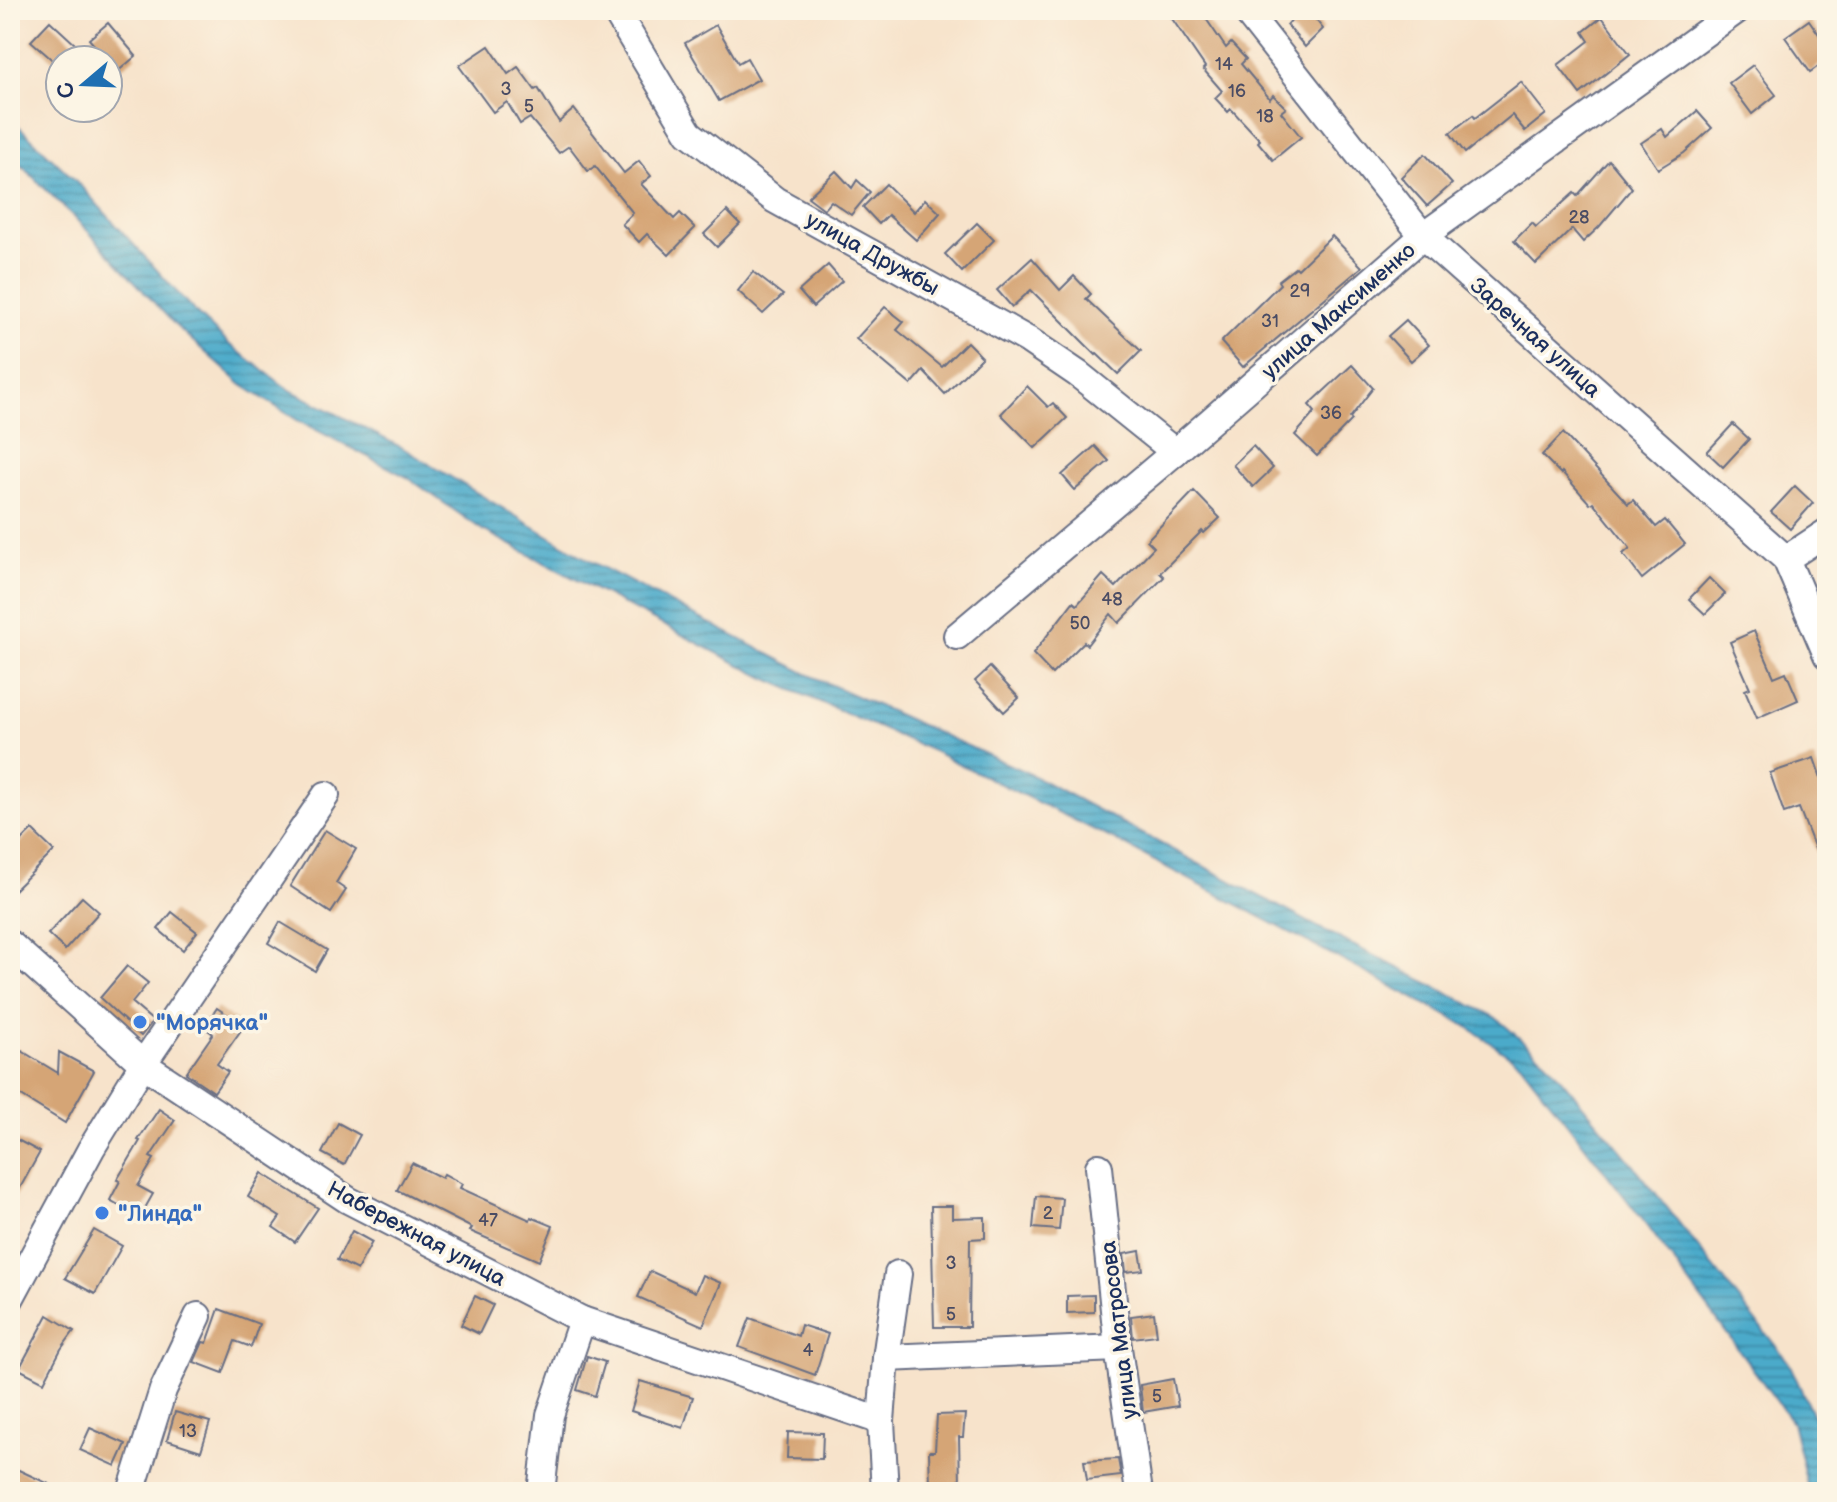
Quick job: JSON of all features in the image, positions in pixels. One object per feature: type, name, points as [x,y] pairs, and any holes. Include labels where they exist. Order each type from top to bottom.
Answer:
[{"type":"street","name":"улица Дружбы","points":[[615,10],[689,133],[775,200],[1028,340],[1078,374],[1175,452]]},
{"type":"street","name":"Заречная улица","points":[[1245,10],[1423,236],[1786,559],[1827,655]]},
{"type":"street","name":"улица Максименко","points":[[957,636],[1423,236],[1737,10]]},
{"type":"street","points":[[1786,559],[1827,532]]},
{"type":"street","points":[[10,1299],[91,1149],[143,1064],[326,795]]},
{"type":"street","name":"Набережная улица","points":[[10,944],[143,1064],[348,1200],[582,1320],[881,1421]]},
{"type":"street","name":"улица Матросова","points":[[1099,1167],[1118,1348],[1139,1492]]},
{"type":"street","points":[[885,1492],[881,1421],[898,1274]]},
{"type":"street","points":[[131,1492],[163,1390],[198,1316]]},
{"type":"street","points":[[541,1492],[550,1415],[582,1320]]},
{"type":"street","points":[[886,1358],[1118,1348]]},
{"type":"water","points":[[10,118],[77,182],[195,312],[230,345],[288,389],[401,447],[592,562],[807,674],[1030,774],[1327,932],[1495,1017],[1547,1062],[1639,1172],[1789,1363],[1827,1446],[1827,1492],[1809,1492],[1792,1422],[1649,1228],[1520,1063],[1465,1025],[1115,840],[935,752],[765,678],[600,592],[481,529],[407,477],[297,420],[242,385],[176,326],[86,229],[10,154]]},
{"type":"building","points":[[1166,10],[1200,10],[1226,48],[1231,43],[1246,59],[1241,64],[1270,99],[1273,95],[1286,108],[1281,112],[1301,137],[1273,160],[1258,142],[1260,140],[1231,109],[1228,112],[1215,98],[1222,91],[1203,69],[1205,67]]},
{"type":"building","points":[[1300,10],[1308,10],[1323,29],[1305,47],[1287,25]]},
{"type":"building","points":[[1602,17],[1630,54],[1580,94],[1558,65],[1589,41],[1583,32]]},
{"type":"building","points":[[1809,20],[1827,46],[1827,60],[1810,72],[1785,37]]},
{"type":"building","points":[[50,21],[75,44],[44,44],[44,52],[31,41]]},
{"type":"building","points":[[108,23],[136,56],[124,66],[124,44],[93,44],[89,39]]},
{"type":"building","points":[[716,25],[738,63],[747,58],[759,79],[719,101],[685,43]]},
{"type":"building","points":[[489,46],[508,74],[518,67],[535,90],[538,88],[559,122],[574,109],[624,173],[639,161],[651,176],[641,184],[674,219],[680,213],[695,228],[669,255],[647,234],[639,242],[622,224],[633,213],[595,166],[588,171],[569,146],[559,153],[530,118],[520,124],[507,102],[493,112],[459,66]]},
{"type":"building","points":[[1753,65],[1776,95],[1752,114],[1729,83]]},
{"type":"building","points":[[1521,82],[1546,114],[1525,131],[1512,115],[1465,153],[1450,133],[1473,115],[1475,118]]},
{"type":"building","points":[[1697,111],[1712,128],[1684,153],[1658,169],[1641,143],[1662,129],[1667,137]]},
{"type":"building","points":[[1425,154],[1452,184],[1427,206],[1401,177]]},
{"type":"building","points":[[1609,160],[1632,188],[1583,242],[1572,229],[1536,264],[1514,241],[1532,223],[1536,227],[1574,193],[1577,196]]},
{"type":"building","points":[[836,171],[852,188],[857,180],[870,192],[851,215],[831,201],[824,209],[808,197]]},
{"type":"building","points":[[886,184],[914,212],[925,199],[940,213],[916,240],[888,215],[879,224],[863,207]]},
{"type":"building","points":[[727,211],[740,224],[717,247],[704,234]]},
{"type":"building","points":[[977,223],[994,240],[962,272],[945,254]]},
{"type":"building","points":[[1332,236],[1362,267],[1243,367],[1221,342],[1280,284],[1278,281],[1296,267],[1298,269]]},
{"type":"building","points":[[1032,258],[1060,290],[1074,276],[1091,294],[1086,299],[1141,351],[1118,374],[1031,290],[1012,307],[997,290]]},
{"type":"building","points":[[828,265],[842,281],[813,307],[799,291]]},
{"type":"building","points":[[753,272],[783,295],[763,314],[738,291]]},
{"type":"building","points":[[885,307],[904,322],[897,330],[942,367],[967,342],[982,357],[945,394],[923,371],[911,385],[856,339]]},
{"type":"building","points":[[1406,320],[1429,345],[1411,361],[1388,336]]},
{"type":"building","points":[[1352,365],[1373,388],[1350,418],[1352,420],[1317,456],[1295,435],[1315,412],[1309,405]]},
{"type":"building","points":[[1027,386],[1048,407],[1053,403],[1067,418],[1035,448],[1001,414]]},
{"type":"building","points":[[1733,424],[1749,439],[1723,467],[1707,452]]},
{"type":"building","points":[[1563,433],[1628,504],[1633,500],[1656,527],[1665,520],[1685,544],[1642,579],[1623,554],[1630,548],[1593,502],[1590,504],[1542,455]]},
{"type":"building","points":[[1095,446],[1109,461],[1075,490],[1062,475]]},
{"type":"building","points":[[1253,446],[1273,468],[1253,487],[1233,465]]},
{"type":"building","points":[[1795,486],[1813,503],[1790,529],[1771,512]]},
{"type":"building","points":[[1194,491],[1220,518],[1204,533],[1202,531],[1160,573],[1164,577],[1119,623],[1111,614],[1087,645],[1084,642],[1052,674],[1033,654],[1073,602],[1077,605],[1103,575],[1116,587],[1154,547],[1147,540]]},
{"type":"building","points":[[1709,578],[1725,594],[1705,614],[1689,599]]},
{"type":"building","points":[[1754,631],[1774,677],[1786,672],[1798,700],[1757,718],[1745,690],[1750,688],[1730,642]]},
{"type":"building","points":[[990,667],[1019,698],[1004,712],[975,681]]},
{"type":"building","points":[[1814,758],[1827,795],[1826,877],[1799,808],[1784,813],[1770,773]]},
{"type":"building","points":[[32,830],[54,851],[10,894],[10,852]]},
{"type":"building","points":[[325,830],[356,849],[336,883],[346,890],[331,913],[290,886]]},
{"type":"building","points":[[82,897],[99,912],[65,950],[48,934]]},
{"type":"building","points":[[172,912],[197,932],[183,950],[158,929]]},
{"type":"building","points":[[280,922],[327,950],[315,971],[268,943]]},
{"type":"building","points":[[127,966],[148,983],[132,1003],[153,1021],[141,1036],[100,998]]},
{"type":"building","points":[[217,1008],[244,1026],[217,1064],[228,1072],[214,1092],[186,1073],[213,1034],[204,1027]]},
{"type":"building","points":[[17,1048],[58,1073],[59,1052],[94,1071],[65,1123],[10,1089],[10,1060]]},
{"type":"building","points":[[159,1109],[175,1120],[150,1157],[154,1159],[138,1186],[153,1194],[140,1217],[110,1200],[138,1140]]},
{"type":"building","points":[[338,1123],[360,1135],[344,1165],[322,1153]]},
{"type":"building","points":[[10,1136],[40,1152],[10,1206]]},
{"type":"building","points":[[412,1163],[442,1178],[444,1174],[462,1184],[460,1188],[530,1220],[531,1217],[553,1226],[539,1261],[470,1231],[472,1228],[397,1190]]},
{"type":"building","points":[[262,1173],[318,1208],[295,1242],[273,1227],[280,1217],[248,1197]]},
{"type":"building","points":[[1036,1196],[1062,1198],[1059,1230],[1033,1228]]},
{"type":"building","points":[[931,1206],[952,1206],[952,1218],[985,1217],[985,1238],[970,1239],[969,1327],[934,1327]]},
{"type":"building","points":[[94,1230],[122,1246],[95,1294],[65,1278]]},
{"type":"building","points":[[352,1231],[372,1242],[357,1270],[337,1260]]},
{"type":"building","points":[[1140,1251],[1143,1270],[1126,1272],[1124,1254]]},
{"type":"building","points":[[650,1271],[695,1292],[702,1275],[721,1283],[703,1326],[638,1297]]},
{"type":"building","points":[[1094,1295],[1094,1312],[1067,1313],[1067,1296]]},
{"type":"building","points":[[475,1296],[493,1305],[479,1334],[461,1325]]},
{"type":"building","points":[[219,1309],[259,1324],[251,1347],[235,1341],[223,1373],[194,1362],[203,1342],[207,1343]]},
{"type":"building","points":[[1154,1313],[1157,1335],[1133,1338],[1131,1316]]},
{"type":"building","points":[[48,1315],[74,1331],[44,1382],[19,1369]]},
{"type":"building","points":[[750,1318],[798,1336],[801,1325],[828,1334],[815,1375],[739,1347]]},
{"type":"building","points":[[587,1356],[605,1362],[595,1396],[577,1390]]},
{"type":"building","points":[[1173,1379],[1178,1406],[1143,1412],[1140,1385]]},
{"type":"building","points":[[640,1381],[693,1397],[683,1428],[631,1411]]},
{"type":"building","points":[[175,1412],[210,1422],[201,1451],[167,1440]]},
{"type":"building","points":[[965,1414],[963,1437],[959,1437],[960,1484],[930,1485],[929,1451],[935,1451],[937,1415]]},
{"type":"building","points":[[90,1428],[126,1444],[116,1466],[80,1450]]},
{"type":"building","points":[[788,1432],[823,1433],[822,1459],[787,1458]]},
{"type":"building","points":[[1118,1459],[1121,1476],[1087,1480],[1084,1461]]},
{"type":"building","points":[[10,1466],[66,1492],[10,1492]]},
{"type":"place","name":"\"Морячка\"","points":[[140,1022]]},
{"type":"place","name":"\"Линда\"","points":[[102,1213]]}]
